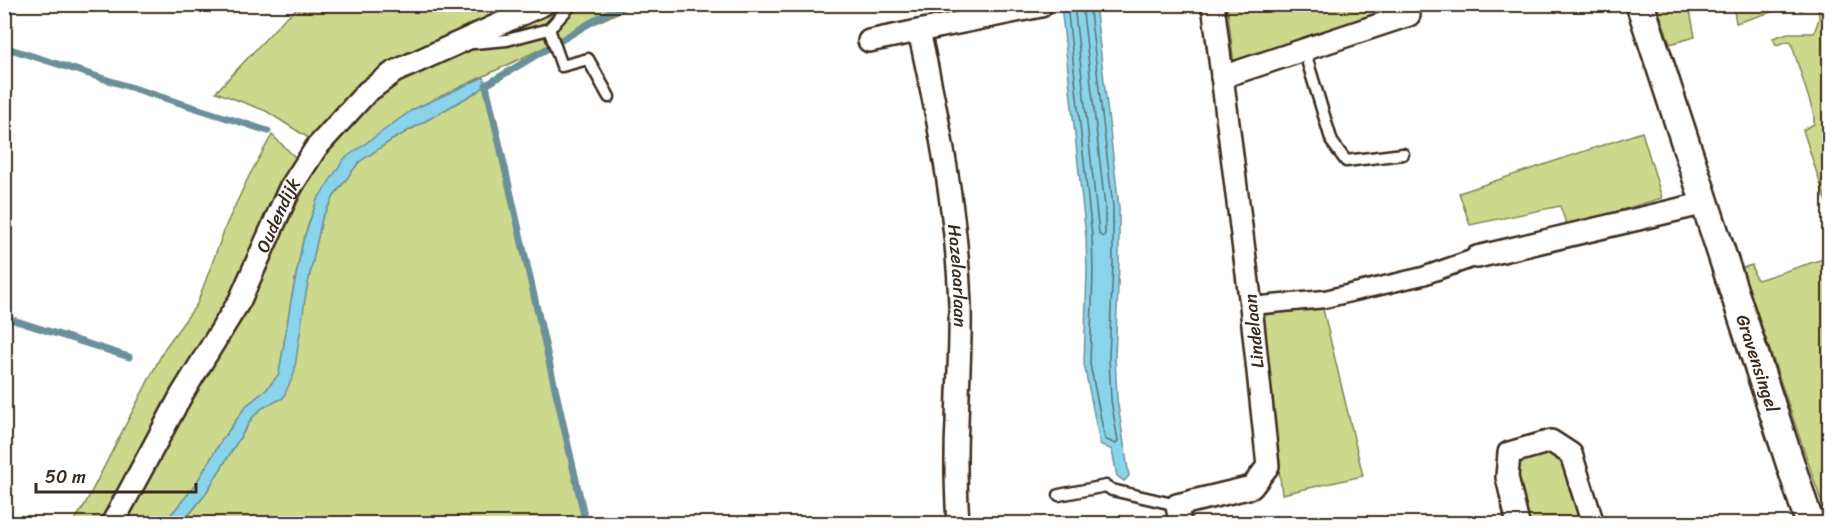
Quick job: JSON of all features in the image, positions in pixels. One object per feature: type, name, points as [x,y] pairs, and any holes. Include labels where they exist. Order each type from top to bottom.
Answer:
[{"type":"street","name":"Oudendijk","points":[[112,524],[182,394],[240,300],[289,190],[316,148],[368,92],[394,72],[544,4]]},
{"type":"street","name":"Lindelaan","points":[[1179,514],[1252,487],[1268,466],[1251,306],[1213,4]]},
{"type":"street","name":"Gravensingel","points":[[1640,4],[1810,524]]},
{"type":"street","points":[[869,41],[1041,6]]},
{"type":"street","points":[[1222,77],[1408,15]]},
{"type":"street","name":"Hazelaarlaan","points":[[919,31],[943,147],[956,246],[960,305],[957,426],[958,524]]},
{"type":"street","points":[[1251,306],[1325,299],[1424,276],[1477,257],[1706,203]]},
{"type":"street","points":[[1518,524],[1507,477],[1509,453],[1551,441],[1571,454],[1593,524]]},
{"type":"lane","points":[[552,38],[572,4]]},
{"type":"lane","points":[[458,44],[552,38]]},
{"type":"lane","points":[[552,38],[562,66],[588,59],[609,97]]},
{"type":"lane","points":[[1304,50],[1332,142],[1346,161],[1403,154]]},
{"type":"lane","points":[[1059,495],[1106,486],[1179,514]]},
{"type":"green space","points":[[1790,4],[1791,6],[1736,23],[1733,5]]},
{"type":"green space","points":[[302,5],[521,5],[378,75],[339,104],[310,139],[266,111],[216,92],[285,18]]},
{"type":"green space","points":[[548,5],[634,5],[412,110],[317,200],[303,240],[279,374],[267,389],[246,406],[220,443],[194,487],[164,523],[121,524],[255,291],[330,136],[357,108],[404,77]]},
{"type":"green space","points":[[1227,5],[1398,5],[1234,64]]},
{"type":"green space","points":[[1657,5],[1689,5],[1695,37],[1670,44]]},
{"type":"green space","points":[[1799,5],[1829,5],[1829,211],[1803,130],[1814,124],[1814,115],[1791,42],[1776,45],[1773,38],[1788,33],[1814,33],[1819,19],[1818,6],[1800,10]]},
{"type":"green space","points":[[486,85],[502,167],[586,523],[182,524],[204,496],[252,418],[262,408],[283,398],[322,218],[336,193],[359,162]]},
{"type":"green space","points":[[1642,132],[1662,198],[1567,226],[1560,206],[1470,225],[1459,193]]},
{"type":"green space","points":[[272,135],[298,160],[229,306],[175,390],[101,523],[72,524],[84,506],[165,348],[197,304],[227,223],[249,176]]},
{"type":"green space","points":[[1829,257],[1829,524],[1742,268],[1752,265],[1758,280]]},
{"type":"green space","points":[[1322,305],[1363,476],[1282,494],[1261,316]]},
{"type":"green space","points":[[1540,453],[1554,453],[1561,456],[1585,523],[1524,523],[1512,466],[1517,460]]},
{"type":"water","points":[[1061,5],[1095,5],[1119,207],[1115,357],[1117,399],[1129,476],[1124,481],[1117,476],[1112,450],[1100,444],[1084,364],[1086,237]]},
{"type":"water","points":[[484,77],[486,85],[478,91],[392,140],[359,162],[336,193],[322,218],[306,293],[294,374],[283,398],[262,408],[252,418],[204,496],[182,523],[164,523],[194,487],[220,443],[246,406],[267,389],[279,374],[303,241],[317,200],[344,159],[412,110]]},
{"type":"waterway","points":[[586,524],[486,85],[625,4]]},
{"type":"waterway","points":[[4,47],[268,131]]},
{"type":"waterway","points":[[4,317],[129,357]]}]
